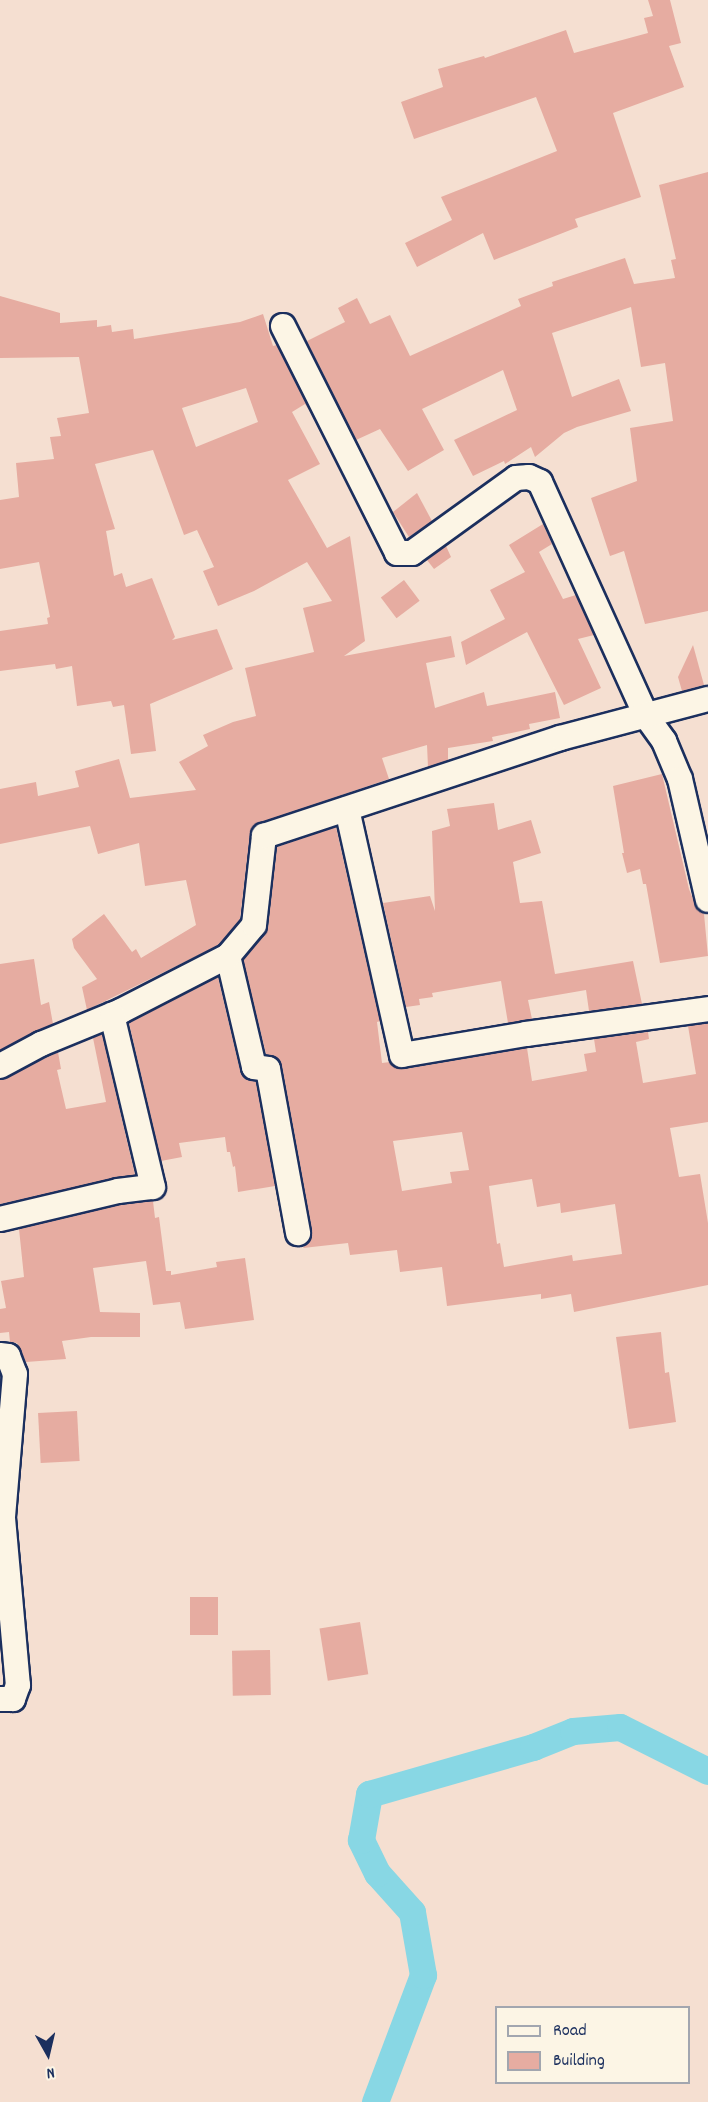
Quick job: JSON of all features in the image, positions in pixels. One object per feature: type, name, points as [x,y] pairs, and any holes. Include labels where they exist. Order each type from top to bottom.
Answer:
[{"type":"street","points":[[283,326],[397,553],[412,553],[516,478],[529,477],[540,482],[646,716],[664,741],[680,779],[708,900]]},
{"type":"street","points":[[0,1066],[41,1044],[112,1015],[228,956],[254,925],[264,836],[560,738],[708,699]]},
{"type":"street","points":[[348,809],[402,1055],[526,1034],[708,1009]]},
{"type":"street","points":[[228,956],[254,1067],[268,1069],[298,1233]]},
{"type":"street","points":[[0,1219],[118,1191],[153,1187],[112,1015]]},
{"type":"street","points":[[0,1355],[8,1356],[15,1374],[3,1518],[18,1685],[13,1699],[0,1699]]},
{"type":"building","points":[[648,0],[670,0],[681,43],[669,46],[684,87],[613,113],[641,197],[575,219],[578,227],[494,260],[483,233],[417,267],[405,243],[452,220],[441,197],[557,151],[536,97],[414,139],[401,102],[443,87],[438,69],[484,56],[485,58],[566,30],[574,53],[648,33],[644,18],[653,16]]},
{"type":"building","points":[[708,172],[708,611],[645,624],[624,551],[610,556],[591,498],[637,481],[630,428],[673,421],[665,363],[641,367],[631,307],[552,333],[572,397],[619,379],[631,411],[564,433],[535,457],[531,447],[505,464],[504,461],[473,476],[454,440],[517,410],[503,370],[422,409],[444,450],[408,471],[380,429],[356,440],[307,341],[345,322],[338,308],[357,298],[370,324],[390,315],[410,356],[521,306],[518,299],[553,286],[552,282],[625,258],[634,284],[675,278],[671,260],[676,259],[659,185]]},
{"type":"building","points":[[0,296],[60,313],[60,323],[97,320],[97,327],[111,325],[112,332],[133,329],[134,339],[240,322],[263,314],[273,346],[277,345],[309,410],[305,404],[292,412],[320,464],[288,480],[327,548],[350,536],[365,641],[344,656],[451,636],[455,657],[426,663],[435,708],[484,692],[487,706],[555,692],[560,718],[529,724],[530,729],[492,737],[493,741],[448,748],[448,760],[428,767],[427,745],[382,758],[389,779],[259,823],[250,834],[240,919],[219,945],[87,1010],[82,987],[97,979],[74,948],[72,939],[104,914],[132,952],[136,949],[141,958],[196,925],[186,880],[145,886],[139,843],[98,854],[90,826],[0,844],[0,789],[36,782],[38,796],[79,787],[75,771],[119,759],[130,798],[196,790],[179,762],[208,746],[203,735],[233,722],[256,716],[245,668],[314,652],[303,608],[332,601],[307,562],[254,591],[218,606],[203,571],[214,567],[197,530],[184,535],[153,450],[95,464],[115,529],[106,531],[114,576],[122,573],[126,587],[152,578],[175,637],[172,640],[217,629],[233,669],[150,704],[156,751],[131,754],[124,705],[113,707],[111,701],[77,706],[72,666],[56,669],[55,664],[0,671],[0,631],[48,624],[47,618],[50,617],[39,562],[0,569],[0,500],[19,497],[16,463],[54,459],[50,437],[61,436],[57,418],[89,413],[79,357],[0,358]],"holes":[[[246,388],[258,422],[196,447],[182,408]]]},
{"type":"building","points":[[417,493],[432,521],[409,537],[393,512]]},
{"type":"building","points":[[543,524],[552,544],[539,552],[563,599],[576,595],[594,635],[578,639],[601,688],[564,705],[527,632],[466,665],[461,642],[505,619],[490,590],[525,572],[509,545]]},
{"type":"building","points":[[446,546],[451,557],[434,569],[427,560]]},
{"type":"building","points":[[404,580],[420,601],[396,618],[381,597]]},
{"type":"building","points":[[693,645],[704,685],[682,691],[678,677]]},
{"type":"building","points":[[662,774],[689,889],[697,909],[704,914],[708,956],[660,963],[646,884],[643,884],[640,869],[627,873],[613,786]]},
{"type":"building","points":[[494,803],[498,830],[531,820],[541,853],[513,862],[520,903],[542,901],[555,974],[633,961],[642,1004],[589,1011],[586,990],[528,1000],[532,1019],[508,1023],[501,981],[432,993],[433,997],[419,999],[420,1005],[406,1007],[383,903],[430,896],[435,911],[432,831],[450,826],[447,809]]},
{"type":"building","points":[[336,827],[380,1021],[377,1022],[382,1063],[390,1062],[397,1068],[404,1069],[527,1048],[532,1081],[587,1071],[584,1054],[596,1052],[594,1039],[648,1032],[649,1039],[636,1042],[643,1083],[696,1074],[688,1026],[708,1023],[708,1122],[670,1128],[679,1177],[700,1174],[708,1223],[708,1285],[574,1312],[571,1294],[541,1299],[541,1294],[447,1306],[442,1267],[400,1272],[397,1250],[350,1255],[348,1243],[303,1248],[311,1238],[312,1230],[282,1066],[277,1058],[266,1054],[243,960],[268,927],[277,847]],"holes":[[[462,1132],[469,1170],[450,1172],[452,1183],[402,1191],[393,1141]],[[532,1179],[537,1207],[560,1203],[561,1213],[615,1204],[622,1254],[573,1261],[572,1255],[504,1267],[500,1243],[497,1244],[489,1186]]]},
{"type":"building","points":[[34,959],[41,1005],[49,1002],[53,1024],[0,1050],[0,964]]},
{"type":"building","points":[[218,977],[240,1070],[245,1078],[256,1082],[275,1186],[238,1192],[235,1166],[233,1167],[230,1152],[227,1152],[225,1137],[179,1143],[182,1157],[161,1161],[129,1023]]},
{"type":"building","points":[[102,1034],[135,1175],[0,1204],[0,1080],[58,1052],[61,1069],[57,1070],[66,1109],[106,1102],[93,1038]]},
{"type":"building","points":[[153,1201],[155,1218],[159,1217],[166,1271],[171,1271],[171,1275],[217,1267],[216,1262],[245,1258],[254,1320],[185,1329],[180,1302],[153,1305],[146,1261],[93,1268],[100,1312],[140,1313],[140,1337],[91,1337],[62,1341],[66,1359],[26,1362],[17,1343],[10,1342],[9,1332],[0,1333],[0,1309],[6,1308],[1,1281],[24,1277],[19,1229],[120,1205]]},
{"type":"building","points":[[661,1332],[665,1373],[669,1372],[676,1422],[629,1429],[616,1337]]},
{"type":"building","points":[[77,1411],[80,1461],[41,1463],[38,1413]]},
{"type":"building","points":[[190,1597],[218,1597],[218,1635],[190,1635]]},
{"type":"building","points":[[360,1622],[368,1674],[328,1681],[320,1628]]},
{"type":"building","points":[[270,1650],[271,1695],[233,1696],[232,1651]]},
{"type":"waterway","points":[[375,2102],[423,1975],[412,1912],[377,1873],[361,1840],[369,1794],[533,1747],[573,1731],[620,1727],[708,1771]]}]
